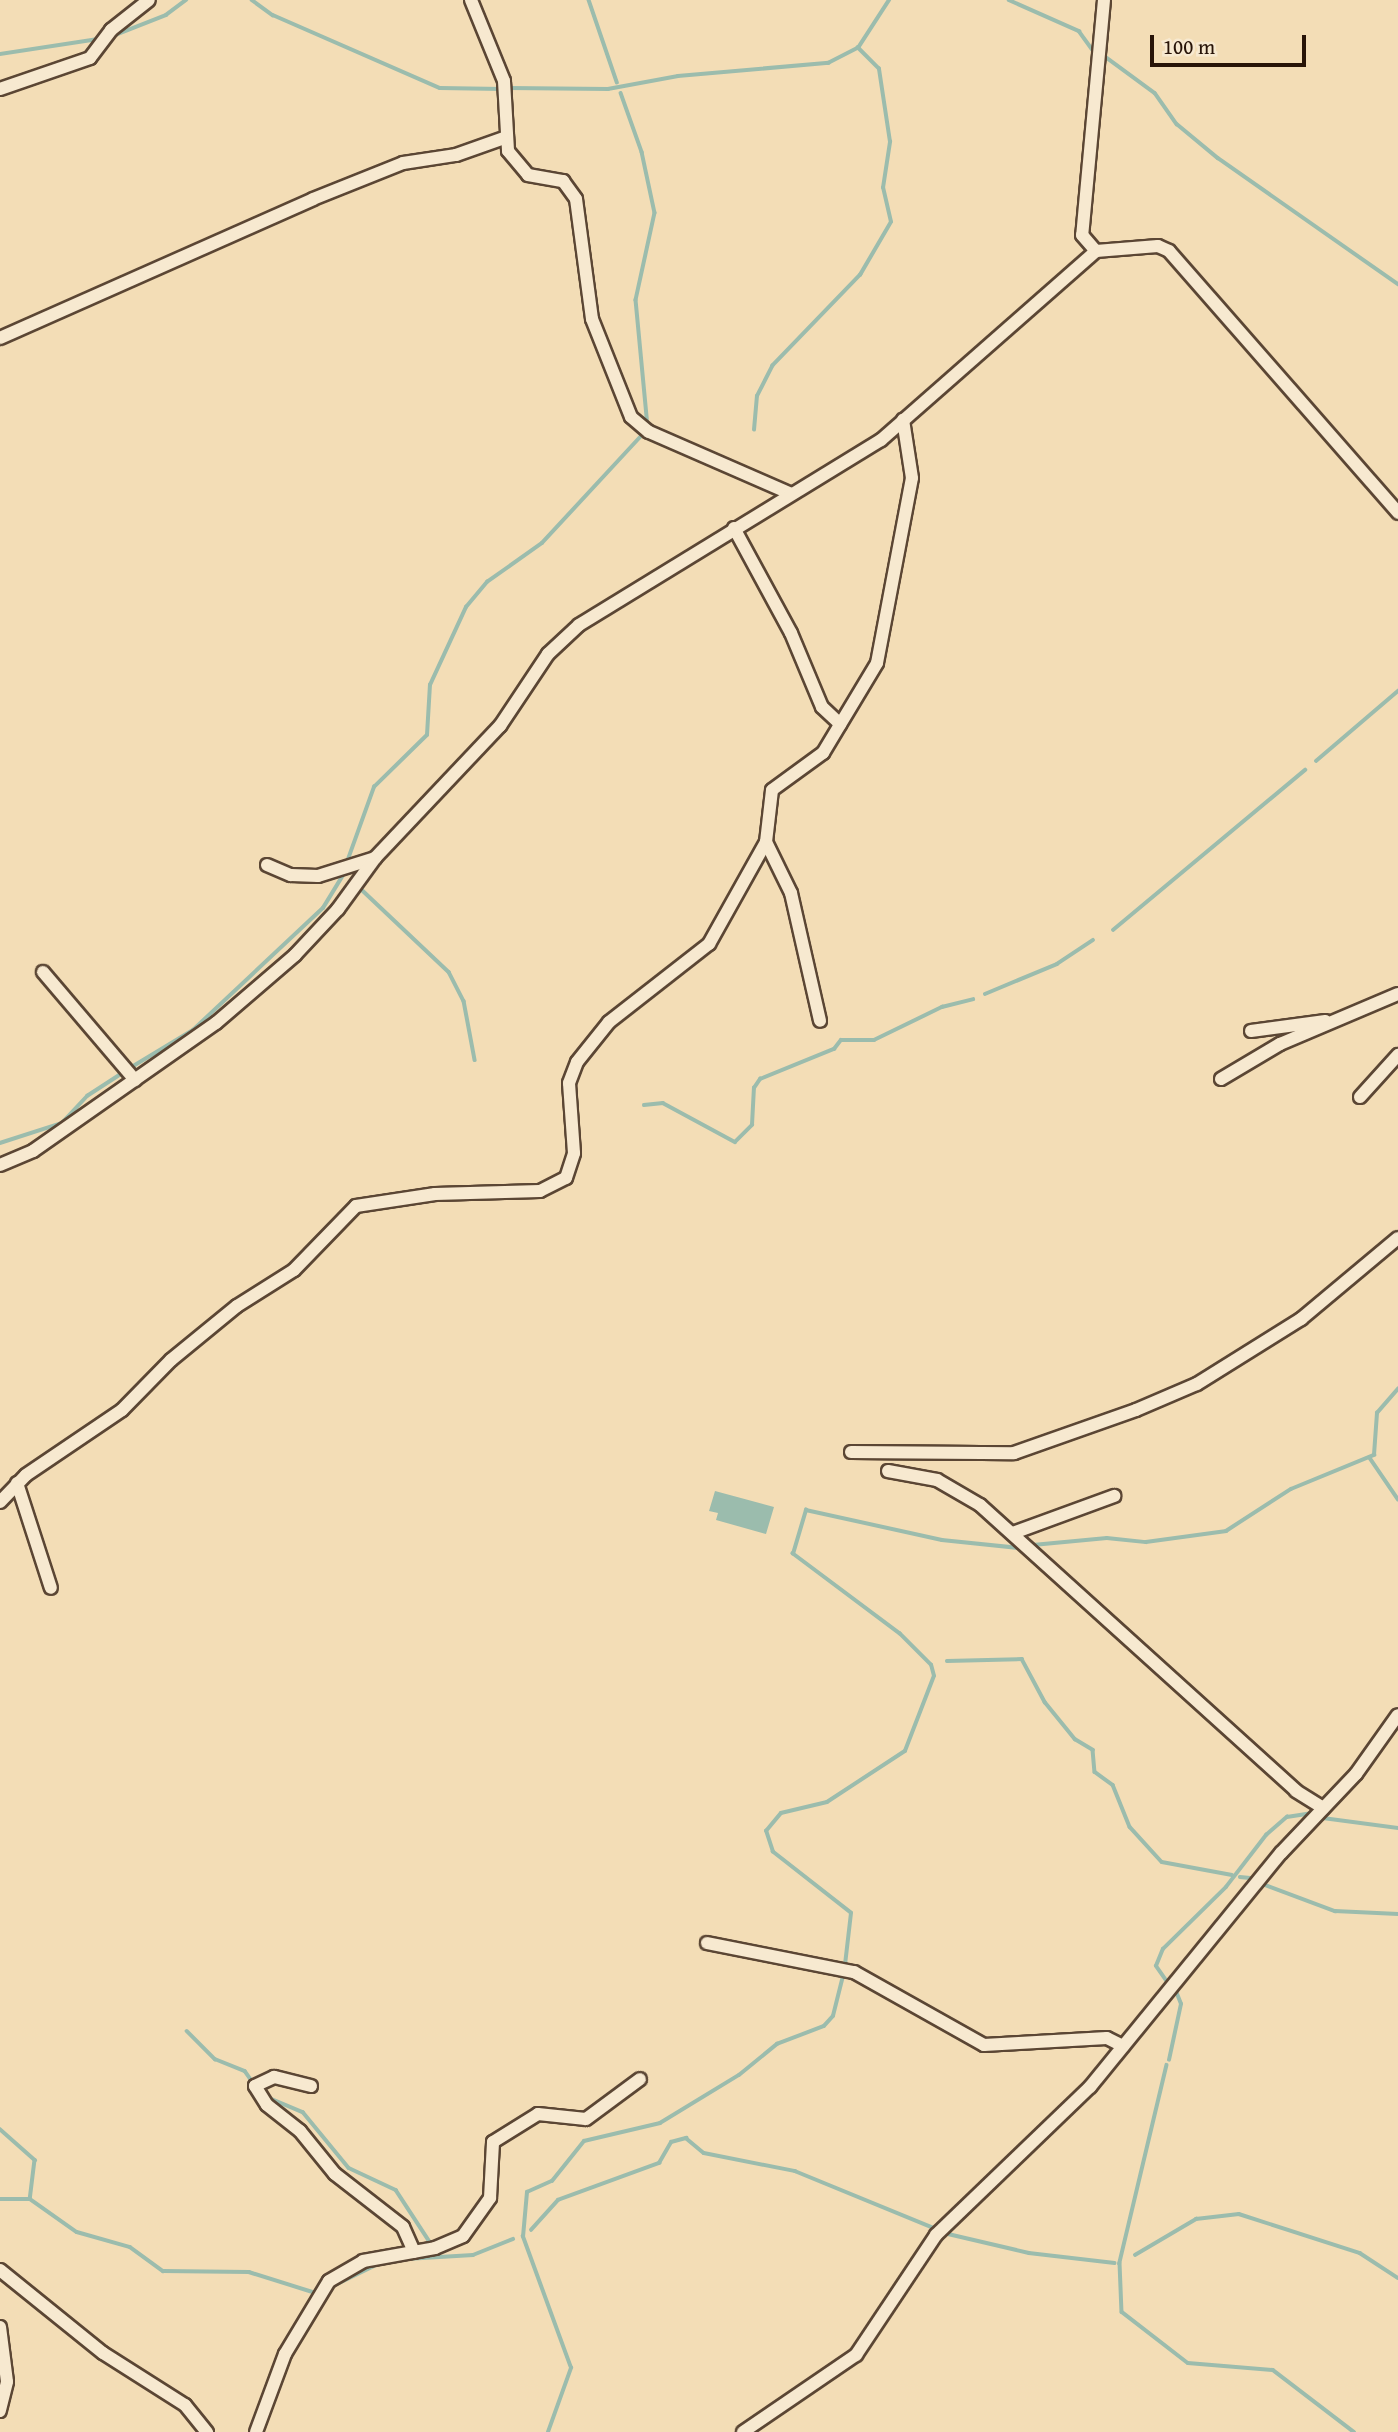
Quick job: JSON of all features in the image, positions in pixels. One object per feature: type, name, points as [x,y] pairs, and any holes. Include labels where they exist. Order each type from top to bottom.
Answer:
[{"type":"street","points":[[0,89],[90,58],[111,30],[149,0]]},
{"type":"street","points":[[471,0],[504,81],[504,138],[528,175],[564,181],[576,199],[592,319],[631,417],[649,432],[789,493]]},
{"type":"street","points":[[1096,251],[1082,235],[1104,0]]},
{"type":"street","points":[[0,338],[313,199],[402,163],[456,155],[504,138]]},
{"type":"street","points":[[0,1165],[33,1151],[216,1023],[295,955],[338,909],[375,858],[500,726],[548,654],[579,625],[789,493],[881,440],[1096,251],[1158,246],[1169,251],[1398,513]]},
{"type":"street","points":[[820,1021],[791,893],[766,842],[766,804],[772,790],[823,753],[877,663],[912,478],[903,420]]},
{"type":"street","points":[[734,528],[791,633],[822,707],[841,724]]},
{"type":"street","points":[[0,1503],[18,1483],[122,1410],[171,1360],[237,1306],[294,1270],[356,1206],[435,1194],[540,1191],[566,1178],[573,1153],[569,1083],[577,1062],[608,1022],[709,944],[766,842]]},
{"type":"street","points":[[267,865],[291,875],[318,876],[375,858]]},
{"type":"street","points":[[43,972],[135,1080]]},
{"type":"street","points":[[1221,1079],[1280,1044],[1398,994]]},
{"type":"street","points":[[1251,1031],[1339,1019]]},
{"type":"street","points":[[1360,1097],[1398,1055]]},
{"type":"street","points":[[851,1452],[1014,1453],[1136,1410],[1197,1384],[1301,1320],[1398,1238]]},
{"type":"street","points":[[888,1471],[953,1488],[1013,1533],[1296,1791],[1324,1808]]},
{"type":"street","points":[[18,1483],[51,1588]]},
{"type":"street","points":[[1013,1533],[1114,1496]]},
{"type":"street","points":[[743,2432],[856,2354],[936,2235],[1090,2087],[1324,1808],[1398,1715]]},
{"type":"street","points":[[707,1943],[854,1972],[984,2045],[1107,2038],[1123,2046]]},
{"type":"street","points":[[311,2086],[274,2077],[255,2086],[267,2105],[300,2131],[335,2174],[403,2227],[414,2252]]},
{"type":"street","points":[[256,2432],[285,2354],[329,2281],[363,2261],[449,2244],[473,2225],[490,2198],[493,2142],[538,2114],[586,2119],[640,2079]]},
{"type":"street","points":[[0,2270],[103,2353],[184,2405],[207,2432]]},
{"type":"street","points":[[0,2327],[7,2382],[0,2411]]},
{"type":"shaded area","points":[[715,1491],[774,1507],[766,1534],[716,1520],[718,1513],[709,1511]]},
{"type":"waterway","points":[[113,36],[166,15],[186,0]]},
{"type":"waterway","points":[[252,0],[273,15],[440,88],[502,89]]},
{"type":"waterway","points":[[589,0],[617,82]]},
{"type":"waterway","points":[[509,88],[608,89],[678,76],[828,63],[858,48],[889,0]]},
{"type":"waterway","points":[[1009,0],[1079,31],[1093,50]]},
{"type":"waterway","points":[[0,54],[98,39]]},
{"type":"waterway","points":[[754,430],[757,396],[772,366],[860,275],[891,222],[883,188],[890,142],[879,69],[858,48]]},
{"type":"waterway","points":[[1103,55],[1155,93],[1177,124],[1218,158],[1398,284]]},
{"type":"waterway","points":[[621,93],[642,152],[655,213],[636,300],[648,426]]},
{"type":"waterway","points":[[347,862],[374,787],[427,735],[430,685],[466,607],[487,582],[542,543],[644,433]]},
{"type":"waterway","points":[[1316,761],[1398,691]]},
{"type":"waterway","points":[[1113,930],[1305,770]]},
{"type":"waterway","points":[[130,1068],[193,1030],[323,908],[345,872]]},
{"type":"waterway","points":[[359,887],[449,972],[464,1001],[475,1060]]},
{"type":"waterway","points":[[985,994],[1057,964],[1093,940]]},
{"type":"waterway","points":[[644,1105],[663,1103],[735,1142],[752,1125],[754,1088],[760,1079],[834,1049],[841,1040],[874,1040],[942,1007],[973,999]]},
{"type":"waterway","points":[[0,1143],[62,1123],[87,1096],[124,1072]]},
{"type":"waterway","points":[[1033,1545],[1107,1538],[1146,1542],[1226,1531],[1291,1489],[1374,1455],[1377,1413],[1398,1389]]},
{"type":"waterway","points":[[1370,1458],[1398,1499]]},
{"type":"waterway","points":[[845,1965],[851,1913],[773,1852],[766,1831],[781,1813],[827,1802],[905,1751],[934,1676],[931,1665],[900,1634],[793,1554],[806,1510],[942,1540],[1020,1548]]},
{"type":"waterway","points":[[947,1661],[1022,1659],[1045,1702],[1075,1739],[1093,1750],[1095,1772],[1113,1785],[1130,1827],[1162,1862],[1232,1875]]},
{"type":"waterway","points":[[1167,1982],[1156,1966],[1163,1949],[1226,1887],[1266,1835],[1287,1817],[1311,1813]]},
{"type":"waterway","points":[[1323,1818],[1398,1828]]},
{"type":"waterway","points":[[1240,1877],[1250,1878]]},
{"type":"waterway","points":[[1265,1885],[1335,1911],[1398,1914]]},
{"type":"waterway","points":[[548,2432],[571,2368],[523,2237],[527,2192],[552,2181],[584,2141],[660,2123],[739,2075],[777,2044],[824,2026],[833,2016],[844,1972]]},
{"type":"waterway","points":[[1169,2060],[1181,2004],[1175,1989]]},
{"type":"waterway","points":[[187,2031],[215,2059],[245,2071],[254,2084]]},
{"type":"waterway","points":[[1167,2065],[1120,2263],[1122,2312],[1188,2363],[1273,2370],[1354,2432]]},
{"type":"waterway","points":[[267,2097],[303,2112],[349,2168],[396,2190],[432,2245]]},
{"type":"waterway","points":[[0,2129],[35,2160],[30,2199]]},
{"type":"waterway","points":[[531,2230],[558,2200],[659,2163],[671,2142],[686,2138],[704,2153],[795,2171],[934,2228]]},
{"type":"waterway","points":[[0,2199],[30,2199],[77,2232],[130,2247],[163,2271],[249,2272],[319,2294]]},
{"type":"waterway","points":[[1135,2255],[1196,2219],[1239,2214],[1360,2253],[1398,2278]]},
{"type":"waterway","points":[[944,2233],[1029,2253],[1114,2263]]},
{"type":"waterway","points":[[406,2259],[473,2255],[513,2239]]},
{"type":"waterway","points":[[331,2287],[378,2264]]}]
